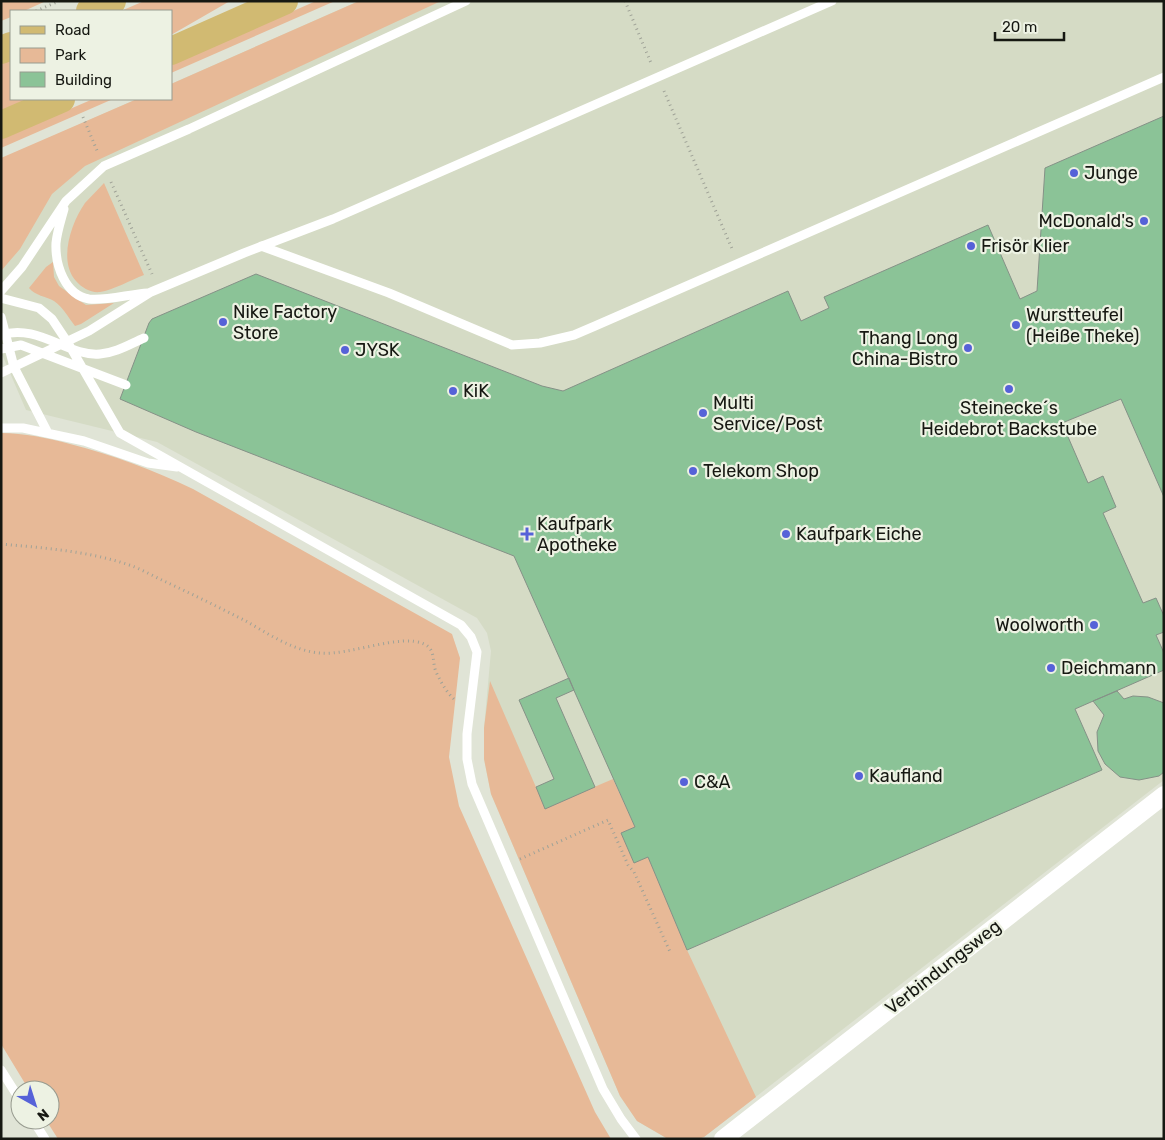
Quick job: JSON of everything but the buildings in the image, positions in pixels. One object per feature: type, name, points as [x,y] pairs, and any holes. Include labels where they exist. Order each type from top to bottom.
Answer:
[{"type":"main road","points":[[92,10],[112,1]]},
{"type":"main road","points":[[172,51],[284,1]]},
{"type":"main road","points":[[1,125],[59,100]]},
{"type":"street","name":"Verbindungsweg","points":[[723,1139],[1164,795]]},
{"type":"lane","points":[[1,291],[22,267],[66,201],[104,166],[216,117],[466,1]]},
{"type":"lane","points":[[1,373],[89,332],[155,291],[261,246],[333,219],[832,1]]},
{"type":"lane","points":[[261,246],[389,293],[512,345],[540,343],[574,335],[1164,78]]},
{"type":"lane","points":[[66,201],[56,249],[62,275],[71,290],[88,298],[107,298],[155,291]]},
{"type":"lane","points":[[1,298],[39,308],[52,319],[120,433],[461,625],[471,637],[477,652],[467,734],[467,759],[472,784],[603,1089],[621,1119],[636,1139]]},
{"type":"lane","points":[[1,316],[14,367],[48,433]]},
{"type":"lane","points":[[1,335],[8,332],[29,333],[82,352],[98,354],[114,352],[144,338]]},
{"type":"lane","points":[[86,374],[82,360],[85,340],[89,332]]},
{"type":"lane","points":[[1,349],[21,345],[126,385]]},
{"type":"lane","points":[[1,428],[23,428],[48,433],[84,441],[148,463],[182,468]]},
{"type":"lane","points":[[1,1070],[10,1084]]},
{"type":"path","points":[[38,10],[59,1]]},
{"type":"path","points":[[624,1],[738,264]]},
{"type":"path","points":[[83,117],[155,291]]},
{"type":"path","points":[[1,544],[83,554],[132,566],[214,604],[300,649],[319,653],[337,653],[408,641],[423,644],[431,649],[434,656],[434,665],[445,690],[469,716]]},
{"type":"path","points":[[506,865],[608,820],[671,954]]},
{"type":"shaded area","points":[[359,1],[1164,1],[1164,780],[704,1137],[698,1139],[668,1139],[637,1121],[620,1096],[491,794],[484,759],[484,728],[491,651],[487,633],[477,618],[157,442],[26,410],[1,352],[1,159],[135,100],[172,100],[172,84]]},
{"type":"green space","points":[[1,1],[46,1],[26,10],[10,10],[10,17],[1,21]]},
{"type":"green space","points":[[144,1],[230,1],[172,34],[172,10],[123,10]]},
{"type":"green space","points":[[316,1],[335,1],[172,73],[172,65]]},
{"type":"green space","points":[[359,1],[441,1],[85,166],[52,194],[20,249],[1,271],[1,158],[135,100],[172,100],[172,84]]},
{"type":"green space","points":[[10,60],[10,100],[27,100],[1,111],[1,64]]},
{"type":"green space","points":[[91,100],[111,100],[1,148],[1,139]]},
{"type":"green space","points":[[104,183],[144,275],[111,289],[93,292],[81,286],[71,273],[67,253],[68,242],[80,211]]},
{"type":"green space","points":[[53,262],[54,277],[59,286],[77,299],[86,305],[114,303],[75,326],[57,303],[35,293],[29,288],[46,267]]},
{"type":"green space","points":[[1,433],[36,436],[86,448],[133,463],[178,482],[452,634],[460,658],[449,757],[459,806],[595,1112],[611,1139],[58,1139],[52,1130],[60,1130],[60,1080],[23,1080],[1,1044]]},
{"type":"green space","points":[[490,681],[545,808],[613,779],[635,827],[621,833],[634,862],[648,857],[687,950],[756,1097],[704,1137],[698,1139],[668,1139],[637,1121],[620,1096],[491,794],[484,759],[484,728]]},
{"type":"place","name":"Junge","points":[[1074,173]]},
{"type":"place","name":"McDonald's","points":[[1144,221]]},
{"type":"place","name":"Frisör Klier","points":[[971,246]]},
{"type":"place","name":"Nike Factory Store","points":[[223,322]]},
{"type":"place","name":"Wurstteufel (Heiße Theke)","points":[[1016,325]]},
{"type":"place","name":"Thang Long China-Bistro","points":[[968,348]]},
{"type":"place","name":"JYSK","points":[[345,350]]},
{"type":"place","name":"Steinecke´s Heidebrot Backstube","points":[[1009,389]]},
{"type":"place","name":"KiK","points":[[453,391]]},
{"type":"place","name":"Multi Service/Post","points":[[703,413]]},
{"type":"place","name":"Telekom Shop","points":[[693,471]]},
{"type":"place","name":"Kaufpark Apotheke","points":[[527,534]]},
{"type":"place","name":"Kaufpark Eiche","points":[[786,534]]},
{"type":"place","name":"Woolworth","points":[[1094,625]]},
{"type":"place","name":"Deichmann","points":[[1051,668]]},
{"type":"place","name":"Kaufland","points":[[859,776]]},
{"type":"place","name":"C&A","points":[[684,782]]}]
